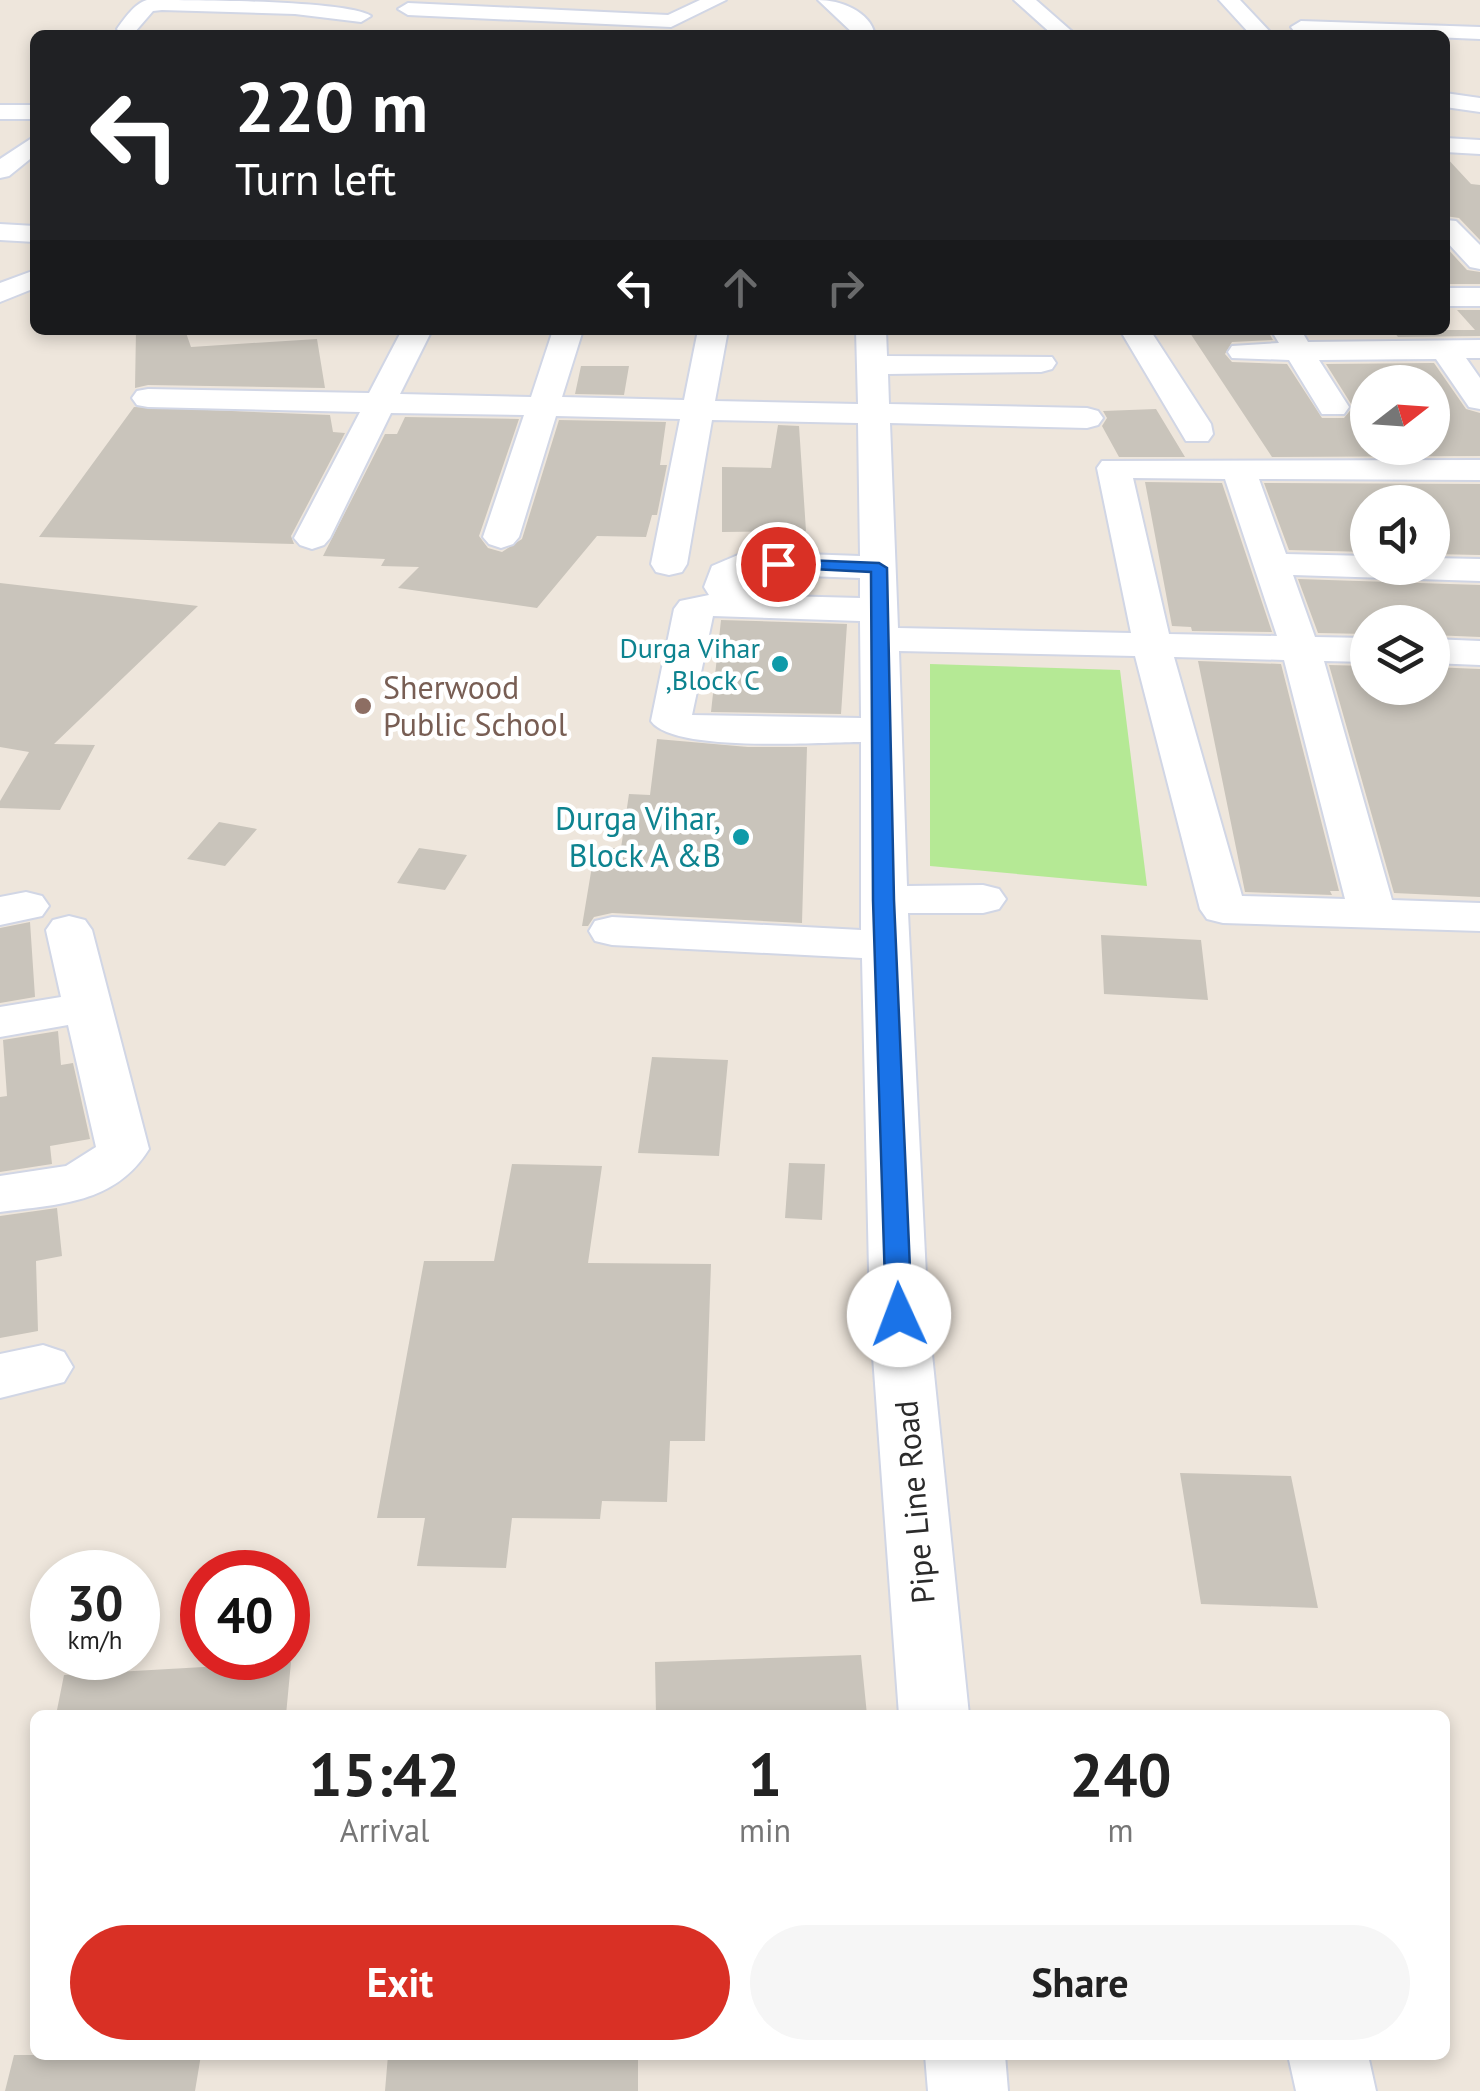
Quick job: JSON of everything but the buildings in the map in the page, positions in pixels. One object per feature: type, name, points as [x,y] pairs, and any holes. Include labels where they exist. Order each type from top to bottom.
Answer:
[{"type":"street","points":[[319,30],[431,0]]},
{"type":"street","points":[[126,29],[147,6],[671,21],[716,0]]},
{"type":"street","points":[[828,0],[865,30]]},
{"type":"street","points":[[1006,0],[1042,30]]},
{"type":"street","points":[[1024,0],[1060,30]]},
{"type":"street","points":[[1229,0],[1258,30]]},
{"type":"street","points":[[201,30],[229,6]]},
{"type":"street","points":[[1360,30],[1418,23],[1480,33]]},
{"type":"street","points":[[1300,27],[1326,30]]},
{"type":"street","points":[[1450,91],[1480,94]]},
{"type":"street","points":[[1450,101],[1480,104]]},
{"type":"street","points":[[0,112],[30,112]]},
{"type":"street","points":[[1450,145],[1480,147]]},
{"type":"street","points":[[0,148],[30,146]]},
{"type":"street","points":[[6,182],[30,147]]},
{"type":"street","points":[[0,232],[30,234]]},
{"type":"street","points":[[0,294],[30,280]]},
{"type":"street","points":[[1450,297],[1480,297]]},
{"type":"street","points":[[312,538],[415,335]]},
{"type":"street","points":[[501,537],[566,335]]},
{"type":"street","points":[[668,564],[712,335]]},
{"type":"street","points":[[1138,335],[1195,424],[1197,434]]},
{"type":"street","points":[[1294,341],[1333,408]]},
{"type":"street","points":[[1243,352],[1294,341],[1480,349]]},
{"type":"street","points":[[872,347],[1041,363]]},
{"type":"street","name":"Pipe Line Road","points":[[872,347],[885,923],[899,1315],[934,1710]]},
{"type":"street","points":[[1445,350],[1480,400]]},
{"type":"street","points":[[148,398],[1087,418]]},
{"type":"street","points":[[1480,470],[1114,468],[1154,654],[1222,909],[1480,917]]},
{"type":"street","points":[[1239,469],[1304,658],[1372,913]]},
{"type":"street","points":[[1272,564],[1350,566]]},
{"type":"street","points":[[1450,569],[1480,570]]},
{"type":"street","points":[[883,730],[690,729],[670,721],[693,609],[714,605],[881,614],[1154,654]]},
{"type":"street","points":[[881,614],[962,656],[1154,654],[1304,658],[1350,652]]},
{"type":"street","points":[[1450,652],[1480,652]]},
{"type":"street","points":[[1304,658],[1350,667]]},
{"type":"street","points":[[1450,671],[1480,672]]},
{"type":"street","points":[[612,932],[885,923],[982,899]]},
{"type":"street","points":[[0,1194],[95,1178],[113,1165],[123,1149],[69,930]]},
{"type":"street","points":[[0,1022],[90,1007]]},
{"type":"street","points":[[965,2060],[968,2091]]},
{"type":"street","points":[[1329,2060],[1336,2091]]},
{"type":"green space","points":[[930,664],[1120,670],[1147,886],[930,866]]},
{"type":"place","name":"Durga Vihar ,Block C","points":[[780,664]]},
{"type":"place","name":"Sherwood Public School","points":[[363,706]]},
{"type":"place","name":"Durga Vihar, Block A &B","points":[[741,837]]},
{"type":"route","points":[[778,564],[879,568],[884,900],[899,1315]]}]
